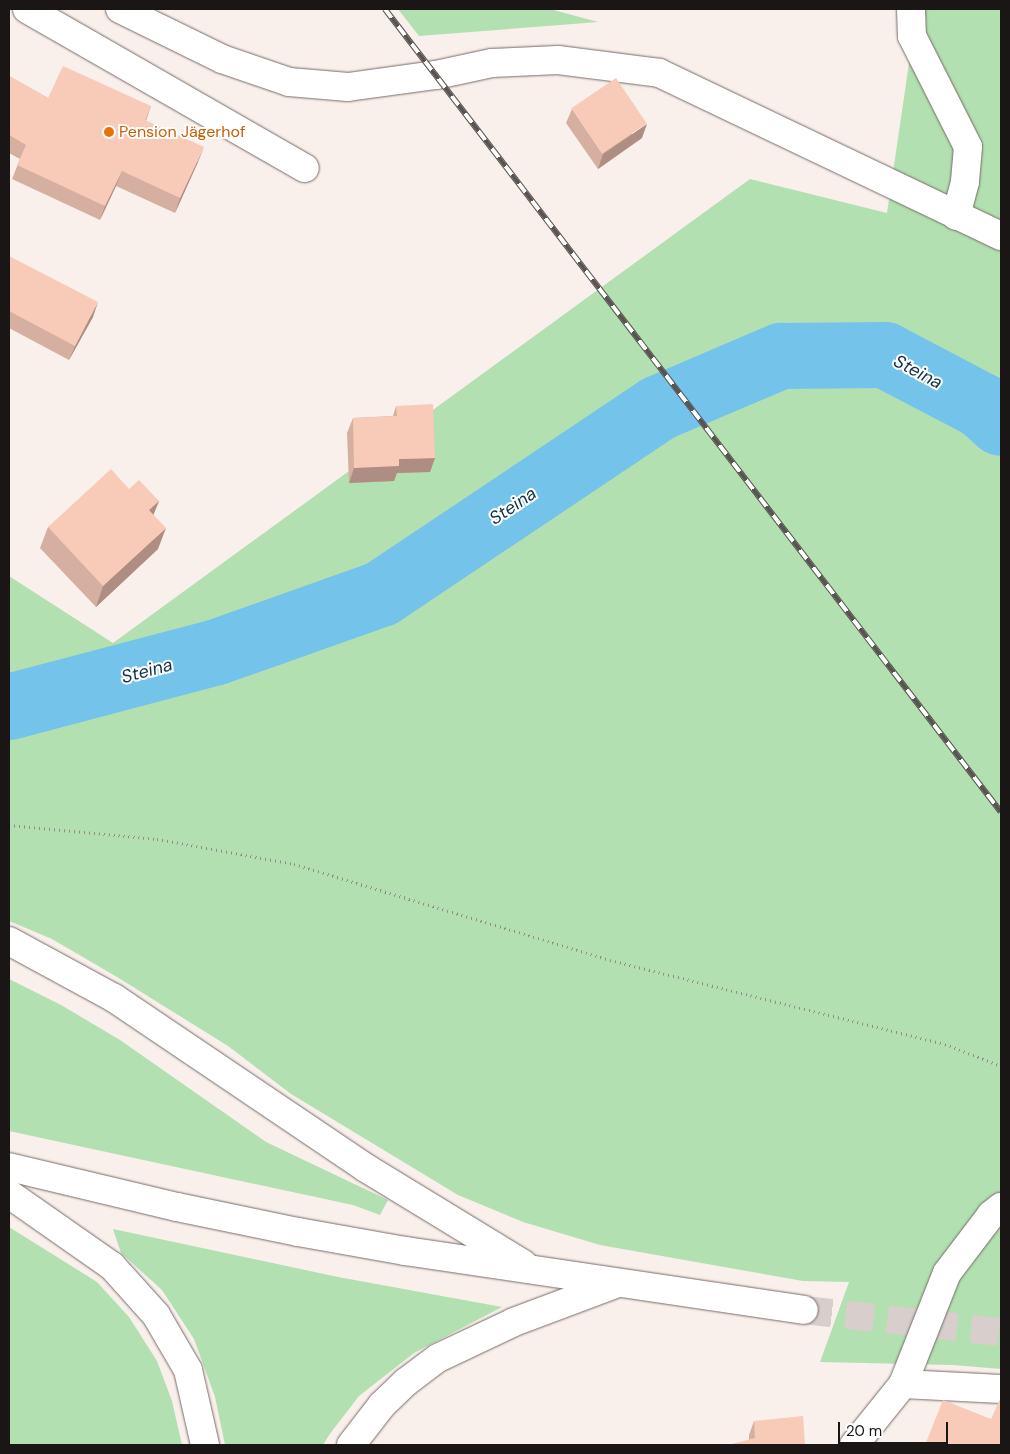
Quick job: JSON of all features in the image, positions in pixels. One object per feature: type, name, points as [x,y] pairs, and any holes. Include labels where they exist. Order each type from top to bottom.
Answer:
[{"type":"main road","points":[[27,9],[305,168]]},
{"type":"main road","points":[[120,9],[222,59],[289,82],[348,87],[436,75],[492,62],[558,60],[658,73],[1001,236]]},
{"type":"main road","points":[[911,9],[912,36],[968,147],[965,182],[956,216]]},
{"type":"main road","points":[[9,941],[114,998],[366,1168],[533,1270]]},
{"type":"main road","points":[[9,1167],[177,1207],[298,1232],[617,1283],[804,1310]]},
{"type":"main road","points":[[9,1194],[112,1266],[156,1315],[188,1370],[205,1445]]},
{"type":"main road","points":[[854,1445],[903,1384],[947,1273],[991,1215],[1001,1207]]},
{"type":"main road","points":[[351,1445],[382,1405],[406,1382],[438,1358],[514,1322],[617,1283]]},
{"type":"main road","points":[[903,1384],[1001,1389]]},
{"type":"path","points":[[9,825],[157,839],[294,864],[610,960],[945,1044],[1001,1066]]},
{"type":"green space","points":[[398,9],[550,9],[598,22],[419,36]]},
{"type":"green space","points":[[917,9],[1001,9],[1001,1369],[953,1365],[820,1362],[849,1282],[803,1281],[600,1245],[523,1222],[458,1195],[291,1094],[228,1046],[117,977],[52,939],[9,921],[9,576],[113,643],[750,179],[887,213]]},
{"type":"green space","points":[[9,979],[61,1005],[120,1040],[266,1142],[388,1200],[380,1215],[353,1205],[9,1131]]},
{"type":"green space","points":[[9,1227],[97,1282],[129,1317],[157,1361],[172,1401],[182,1445],[9,1445]]},
{"type":"green space","points":[[113,1229],[338,1277],[502,1307],[414,1353],[359,1396],[323,1445],[225,1445],[215,1397],[194,1339],[162,1290],[121,1253]]},
{"type":"building","points":[[63,66],[151,106],[145,120],[204,147],[180,198],[122,171],[105,206],[17,165],[26,145],[9,135],[9,76],[48,98]]},
{"type":"building","points":[[616,78],[647,124],[602,154],[571,108]]},
{"type":"building","points":[[9,256],[98,302],[75,346],[9,311]]},
{"type":"building","points":[[433,404],[435,458],[399,459],[399,466],[354,468],[353,418],[397,416],[396,406]]},
{"type":"building","points":[[111,469],[129,489],[139,480],[159,501],[149,510],[166,528],[103,586],[48,527]]},
{"type":"building","points":[[1001,1397],[1001,1445],[925,1445],[943,1400],[991,1419]]},
{"type":"building","points":[[803,1416],[805,1445],[728,1445],[755,1438],[754,1421]]},
{"type":"waterway","name":"Steina","points":[[9,707],[217,652],[381,594],[659,408],[781,356],[885,355],[982,406],[1001,423]]},
{"type":"tunnel","points":[[804,1310],[1001,1332]]},
{"type":"railway","points":[[385,9],[1001,812]]},
{"type":"place","name":"Pension Jägerhof","points":[[109,132]]}]
